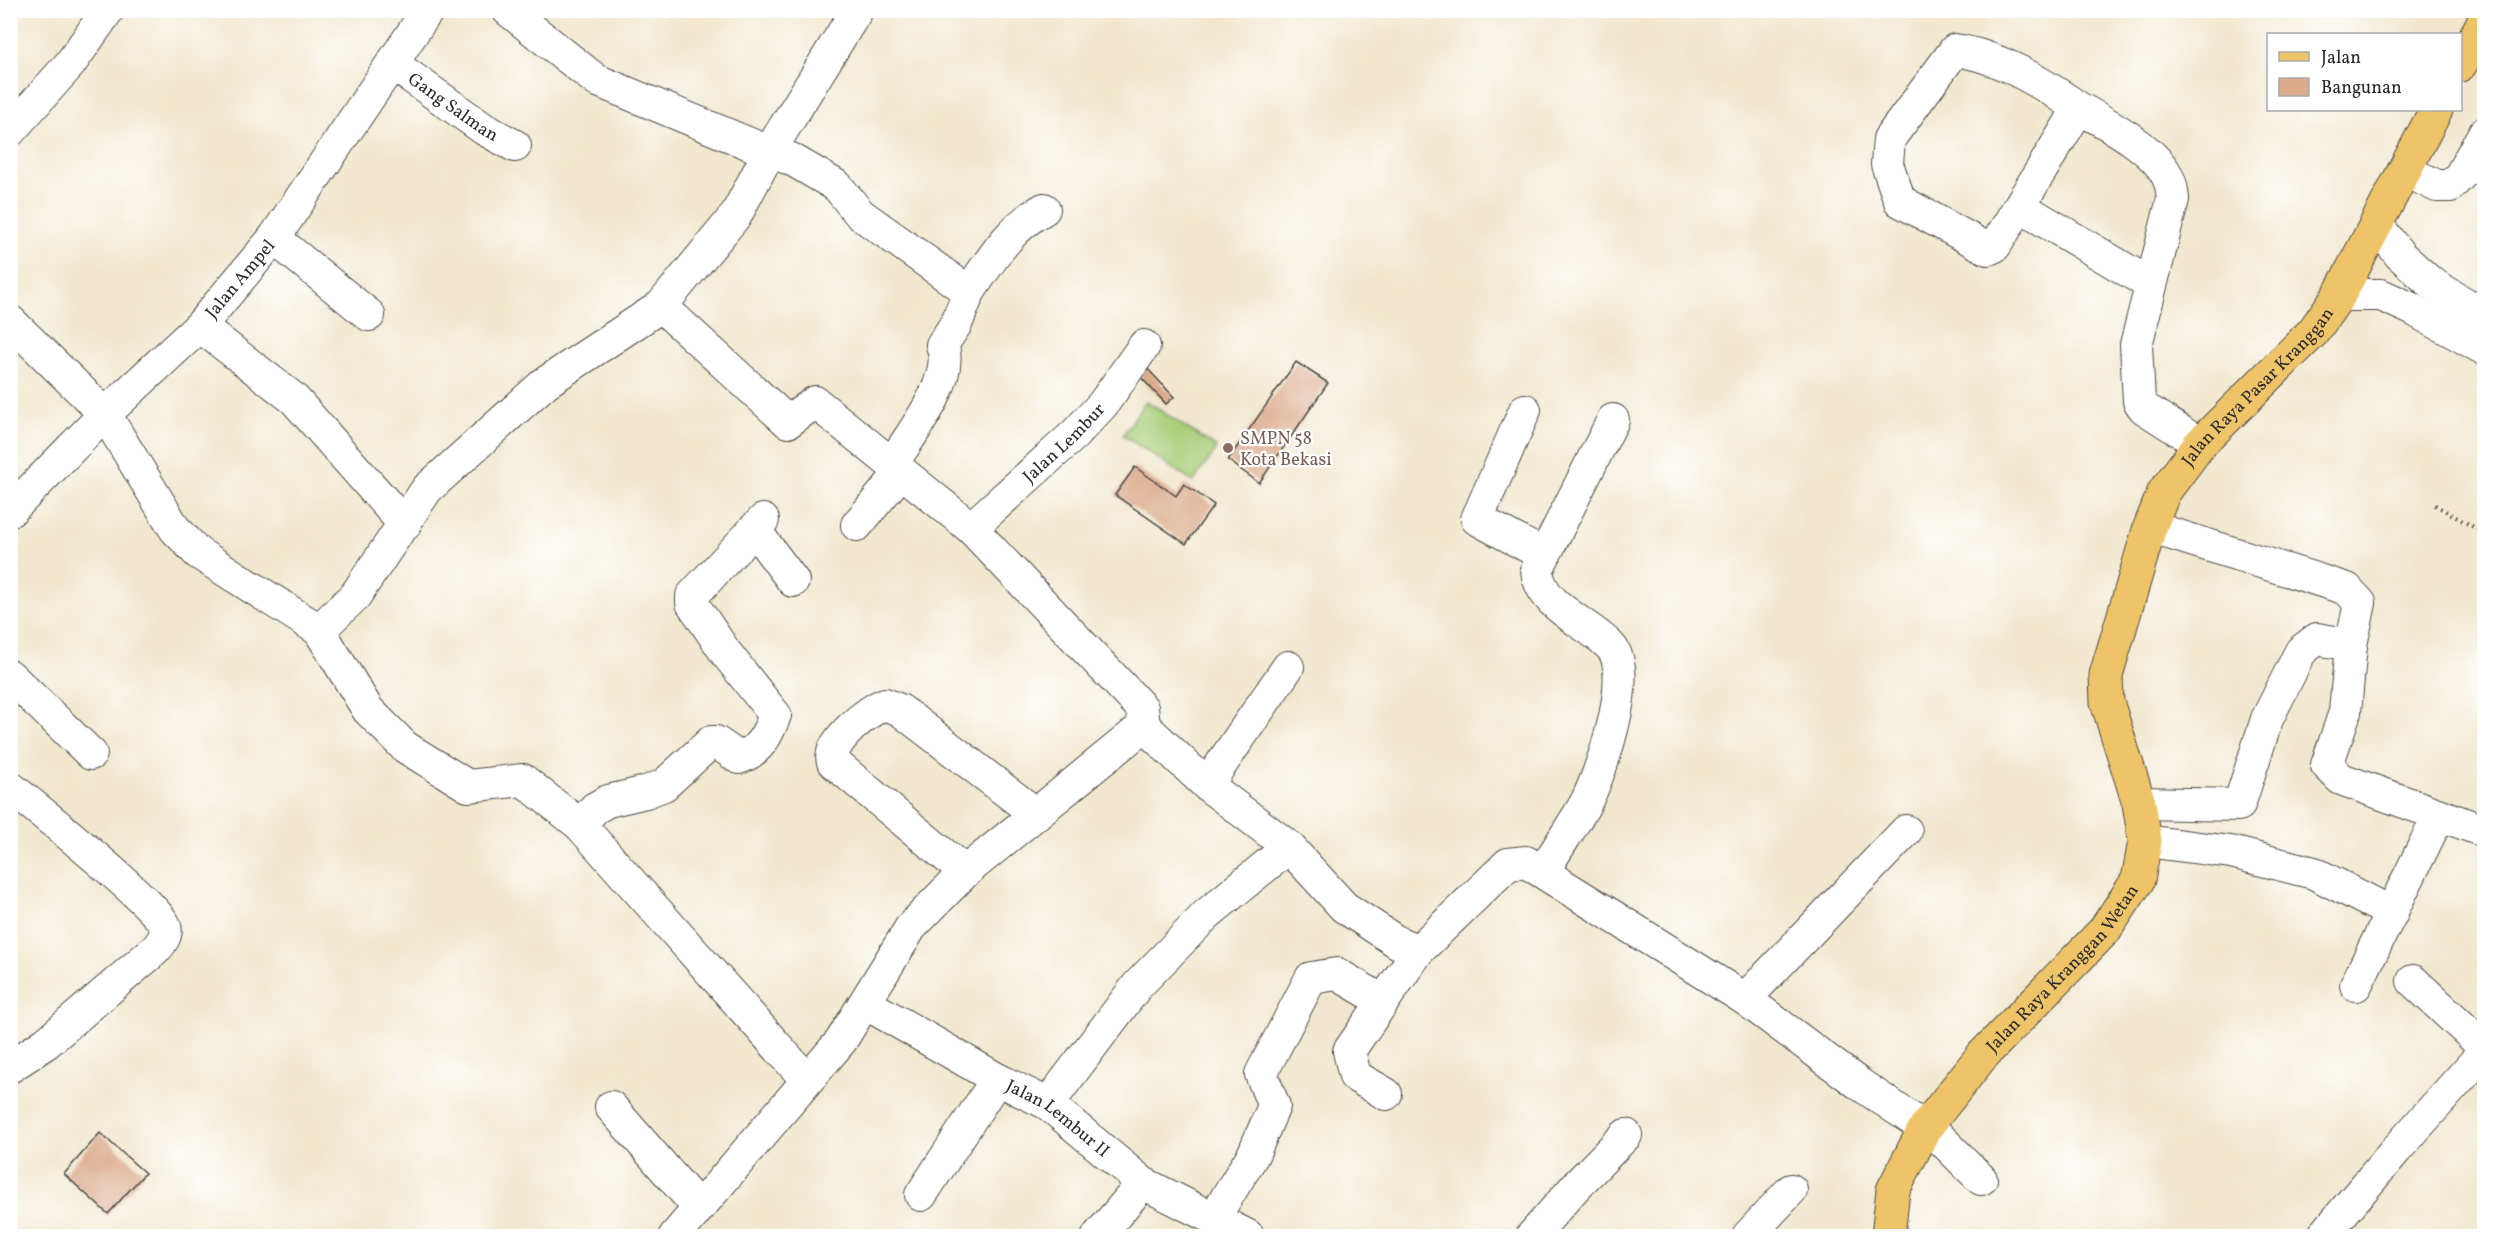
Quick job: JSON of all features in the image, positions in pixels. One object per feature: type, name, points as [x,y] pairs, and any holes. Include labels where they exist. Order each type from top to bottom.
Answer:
[{"type":"main road","points":[[2462,60],[2484,18]]},
{"type":"main road","name":"Jalan Raya Pasar Kranggan","points":[[2106,675],[2150,527],[2164,492],[2200,444],[2313,332],[2339,295],[2435,111]]},
{"type":"main road","name":"Jalan Raya Kranggan Wetan","points":[[1888,1236],[1893,1190],[1925,1128],[1982,1056],[2104,931],[2138,880],[2145,841],[2139,803],[2107,702],[2106,675]]},
{"type":"street","points":[[10,130],[70,64],[108,10]]},
{"type":"street","name":"Jalan Ampel","points":[[10,512],[105,414],[200,326],[274,238],[429,10]]},
{"type":"street","points":[[508,10],[596,80],[791,159],[837,186],[860,214],[969,292]]},
{"type":"street","points":[[319,630],[355,596],[405,525],[427,489],[545,383],[661,306],[736,215],[769,152],[857,10]]},
{"type":"street","points":[[2079,108],[2021,207],[1995,246],[1988,249],[1900,201],[1887,164],[1889,139],[1955,50],[1978,53],[2052,90],[2122,132],[2149,154],[2169,179],[2173,199],[2136,345],[2139,401],[2144,408],[2200,444]]},
{"type":"street","name":"Gang Salman","points":[[393,64],[484,129],[515,146]]},
{"type":"street","points":[[2404,170],[2437,186],[2450,186],[2460,177],[2484,133]]},
{"type":"street","points":[[2021,207],[2150,284]]},
{"type":"street","points":[[857,525],[892,483],[895,466],[938,391],[946,355],[942,345],[956,324],[969,292],[1007,237],[1024,220],[1044,209]]},
{"type":"street","points":[[2377,225],[2400,255],[2431,283],[2484,315]]},
{"type":"street","points":[[274,238],[369,315]]},
{"type":"street","points":[[2339,295],[2381,296],[2412,309],[2484,350]]},
{"type":"street","points":[[661,306],[788,422],[815,402],[971,528],[1142,708],[1144,726],[1207,785],[1289,847],[1344,907],[1397,942],[1418,951]]},
{"type":"street","points":[[10,321],[105,414],[175,529],[198,553],[319,630],[368,710],[405,747],[468,786],[523,780],[580,825],[807,1080]]},
{"type":"street","points":[[200,326],[294,399],[405,525]]},
{"type":"street","name":"Jalan Lembur","points":[[971,528],[1103,404],[1144,346]]},
{"type":"street","points":[[1525,410],[1477,519],[1544,555]]},
{"type":"street","points":[[1543,872],[1585,805],[1597,777],[1620,685],[1619,666],[1612,648],[1547,595],[1538,580],[1537,570],[1613,420]]},
{"type":"street","points":[[580,825],[596,808],[608,801],[664,785],[711,742],[716,742],[739,758],[752,754],[771,727],[775,715],[726,653],[692,603],[692,597],[759,525],[793,582]]},
{"type":"street","points":[[2150,527],[2347,589],[2354,594],[2360,603],[2351,645],[2345,712],[2327,765],[2341,779],[2484,831]]},
{"type":"street","points":[[2139,803],[2239,805],[2267,719],[2301,651],[2317,639],[2351,645]]},
{"type":"street","points":[[1207,785],[1288,667]]},
{"type":"street","points":[[10,676],[92,754]]},
{"type":"street","points":[[965,872],[833,762],[831,757],[835,745],[862,719],[880,706],[891,705],[1036,814]]},
{"type":"street","points":[[675,1236],[841,1041],[911,927],[965,872],[1144,726]]},
{"type":"street","points":[[10,787],[132,889],[165,924],[166,932],[155,950],[46,1043],[10,1067]]},
{"type":"street","points":[[2356,984],[2439,815]]},
{"type":"street","points":[[1745,999],[1906,831]]},
{"type":"street","points":[[2145,841],[2231,852],[2314,873],[2392,913]]},
{"type":"street","points":[[1048,1104],[1137,986],[1207,914],[1289,847]]},
{"type":"street","points":[[1386,1094],[1355,1076],[1349,1051],[1418,951],[1508,864],[1526,862],[1745,999],[1858,1083],[1940,1138],[1981,1179]]},
{"type":"street","points":[[1213,1219],[1253,1155],[1274,1106],[1261,1074],[1311,978],[1337,974],[1383,1001]]},
{"type":"street","points":[[2413,981],[2484,1047]]},
{"type":"street","name":"Jalan Lembur II","points":[[865,1003],[997,1079],[1048,1104],[1143,1183],[1248,1236]]},
{"type":"street","points":[[2323,1236],[2484,1052]]},
{"type":"street","points":[[921,1195],[997,1079]]},
{"type":"street","points":[[611,1107],[699,1209]]},
{"type":"street","points":[[1532,1236],[1577,1185],[1626,1135]]},
{"type":"street","points":[[1098,1236],[1143,1183]]},
{"type":"street","points":[[1748,1236],[1791,1190]]},
{"type":"path","points":[[2435,506],[2484,533]]},
{"type":"green space","points":[[1146,401],[1217,448],[1193,482],[1123,435]]},
{"type":"building","points":[[1296,362],[1328,383],[1259,483],[1228,460]]},
{"type":"building","points":[[1143,364],[1174,397],[1166,404],[1135,371]]},
{"type":"building","points":[[1135,467],[1176,496],[1184,484],[1214,505],[1186,544],[1115,495]]},
{"type":"building","points":[[100,1133],[145,1173],[108,1214],[64,1174]]},
{"type":"place","name":"SMPN 58 Kota Bekasi","points":[[1228,448]]}]
